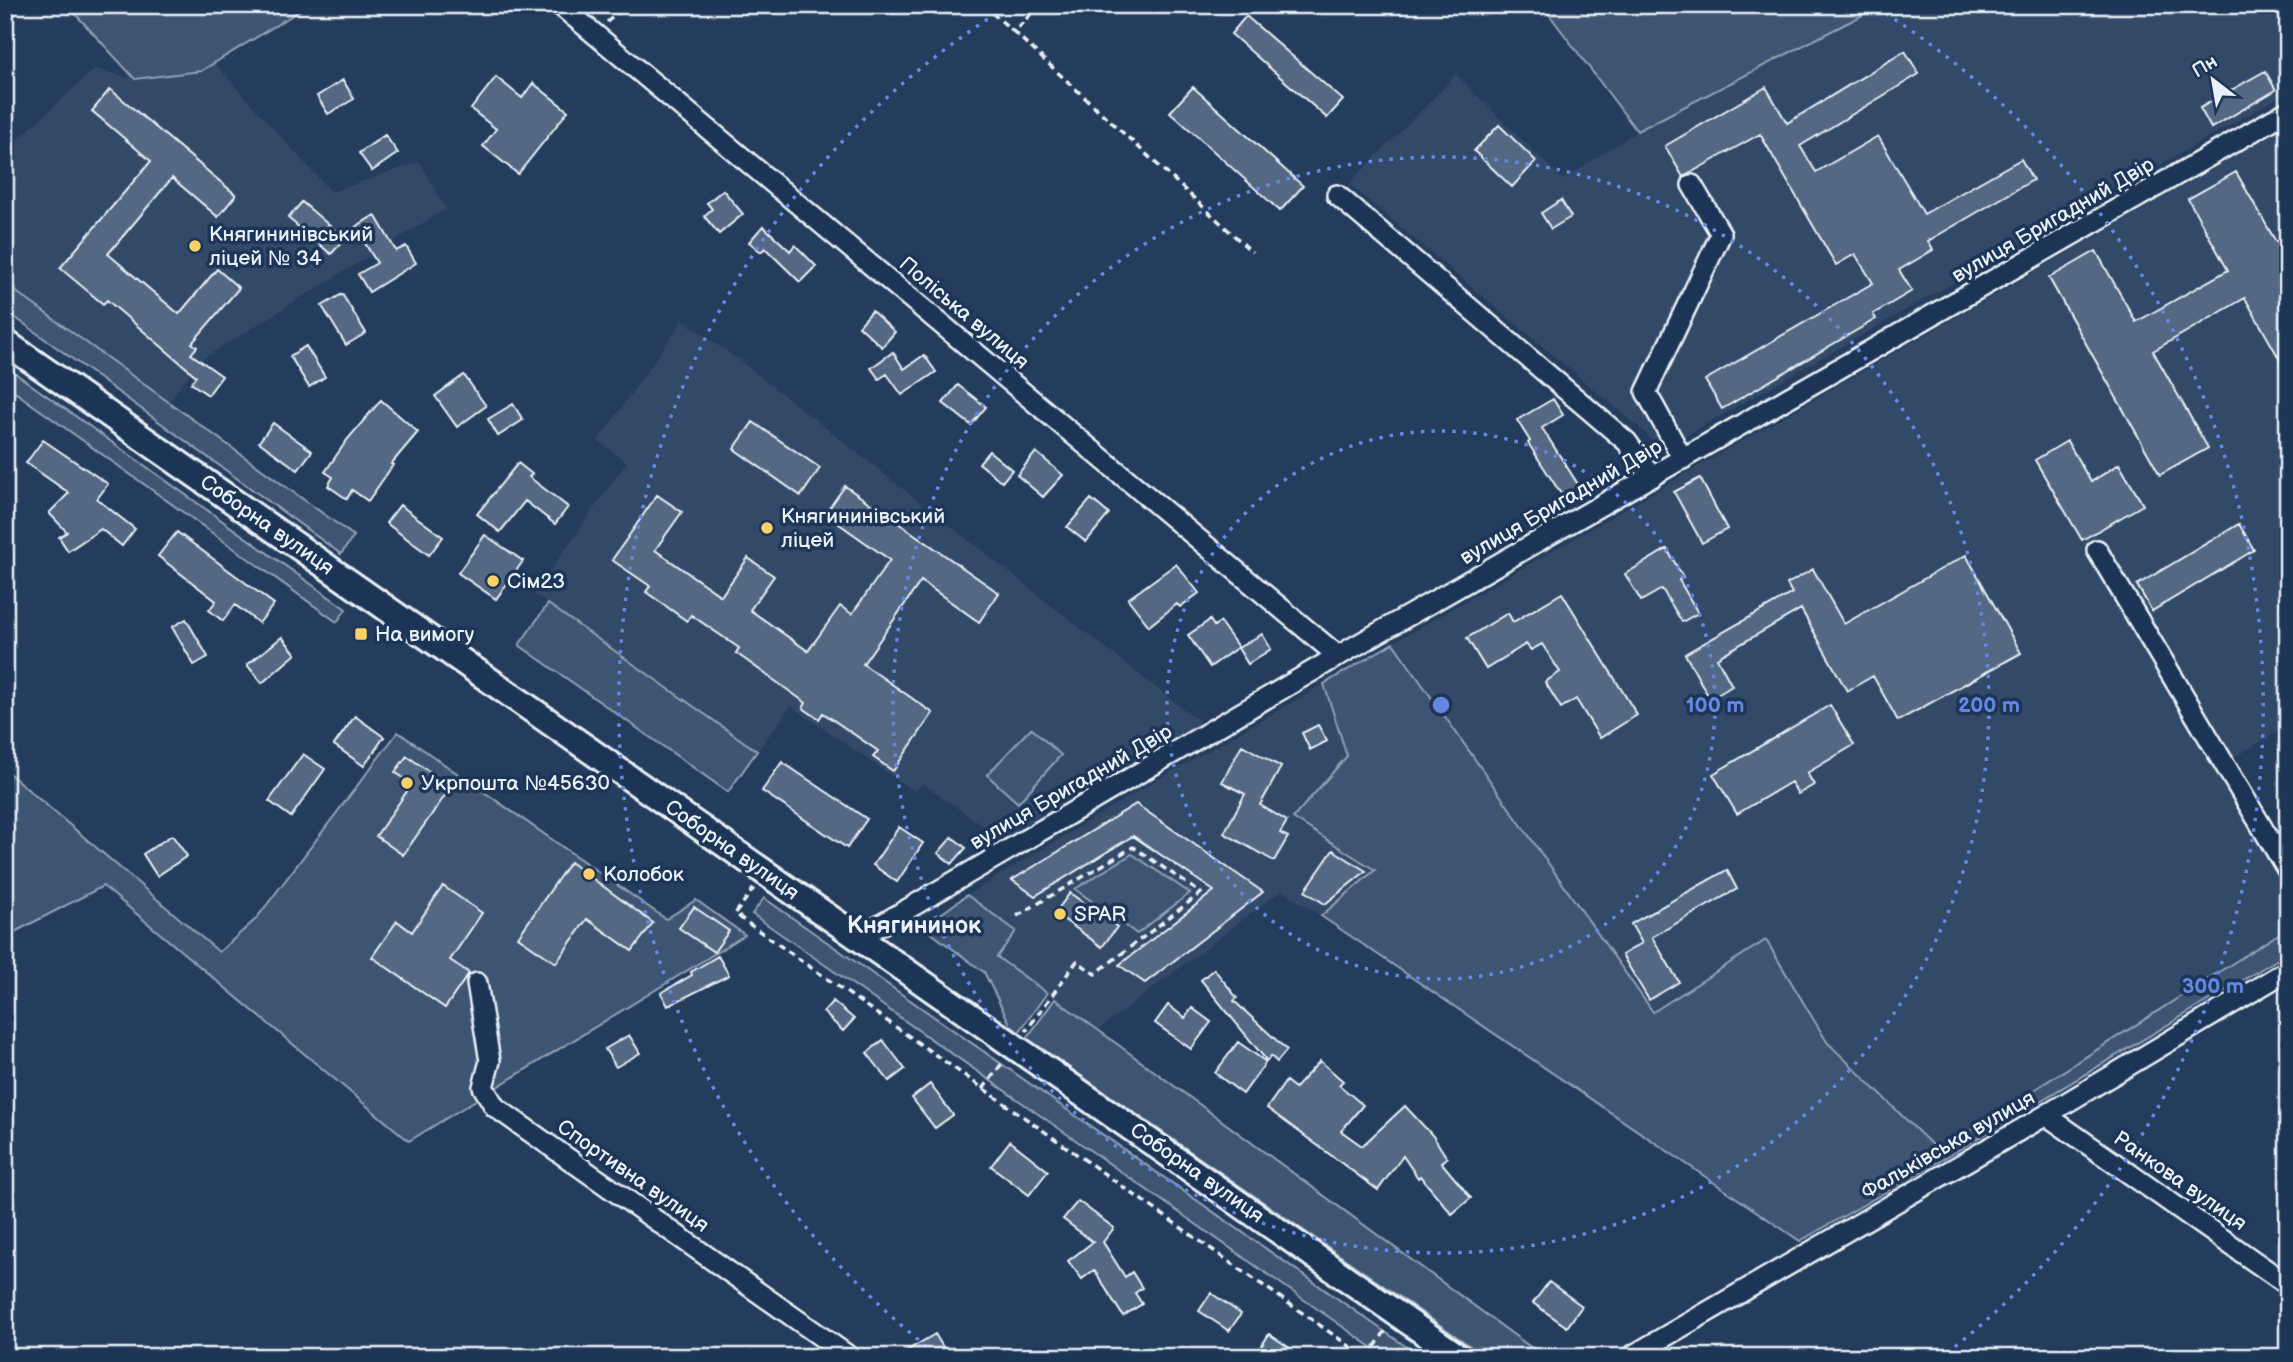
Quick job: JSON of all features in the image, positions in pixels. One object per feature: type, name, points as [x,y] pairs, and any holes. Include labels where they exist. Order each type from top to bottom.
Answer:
[{"type":"main road","name":"Соборна вулиця","points":[[6,344],[1459,1357]]},
{"type":"street","name":"Поліська вулиця","points":[[560,5],[1338,656]]},
{"type":"street","name":"вулиця Бригадний Двір","points":[[860,937],[1338,656],[2288,111]]},
{"type":"street","points":[[1683,459],[1646,392],[1721,234],[1692,185]]},
{"type":"street","points":[[1337,195],[1627,442],[1652,477]]},
{"type":"street","points":[[2097,550],[2288,871]]},
{"type":"street","name":"Фальківська вулиця","points":[[1630,1357],[2046,1115],[2288,970]]},
{"type":"street","name":"Спортивна вулиця","points":[[477,983],[490,1061],[483,1087],[495,1107],[850,1357]]},
{"type":"street","name":"Ранкова вулиця","points":[[2046,1115],[2288,1285]]},
{"type":"path","points":[[593,33],[626,5]]},
{"type":"path","points":[[983,5],[1252,252]]},
{"type":"path","points":[[1014,32],[1039,5]]},
{"type":"path","points":[[984,1089],[1077,961],[1095,974],[1201,893],[1133,847],[1017,916]]},
{"type":"path","points":[[765,873],[735,914],[1367,1357],[1397,1313]]},
{"type":"shaded area","points":[[67,5],[309,5],[201,71],[135,79]]},
{"type":"shaded area","points":[[1542,5],[1882,5],[1637,131]]},
{"type":"shaded area","points":[[1882,5],[2288,5],[2288,92],[1657,452],[1647,434],[1349,184],[1456,75],[1563,180],[1637,131]]},
{"type":"shaded area","name":"Княгининівський ліцей № 34","points":[[215,64],[331,192],[420,162],[446,209],[200,360],[169,402],[5,283],[5,210],[15,201],[5,190],[5,151],[95,69],[135,79],[189,74]]},
{"type":"shaded area","points":[[2288,125],[2288,726],[2234,757],[2288,847],[2288,928],[1938,1152],[1827,1042],[1766,940],[1654,1012],[1393,643]]},
{"type":"shaded area","points":[[8,286],[354,536],[341,554],[5,310],[5,290]]},
{"type":"shaded area","name":"Княгининівський ліцей","points":[[683,320],[739,360],[1201,723],[1001,838],[922,783],[915,792],[791,706],[757,751],[534,594],[627,462],[598,441]]},
{"type":"shaded area","points":[[5,366],[346,609],[337,622],[5,385]]},
{"type":"shaded area","points":[[548,604],[757,751],[728,792],[519,645]]},
{"type":"shaded area","points":[[1393,643],[1653,1012],[1766,940],[1827,1042],[1938,1151],[2288,928],[2288,953],[1945,1158],[1800,1241],[1321,916],[1375,870],[1293,818],[1347,756],[1324,684]]},
{"type":"shaded area","points":[[1324,684],[1347,756],[1375,870],[1321,916],[1282,890],[1098,1030],[997,957],[1016,931],[967,895],[1138,791]]},
{"type":"shaded area","points":[[1031,728],[1061,755],[1018,803],[987,775]]},
{"type":"shaded area","points":[[398,732],[666,919],[696,900],[745,935],[409,1141],[103,886],[5,937],[5,770],[219,952],[256,919]]},
{"type":"shaded area","points":[[1132,854],[1190,893],[1137,934],[1075,889]]},
{"type":"shaded area","points":[[967,895],[1016,931],[997,957],[1047,993],[1019,1032],[1011,1026],[984,972],[923,927]]},
{"type":"shaded area","points":[[764,898],[1421,1357],[1386,1357],[752,914]]},
{"type":"shaded area","points":[[1055,999],[1544,1357],[1486,1357],[1027,1038]]},
{"type":"building","points":[[1246,16],[1343,100],[1327,118],[1231,34]]},
{"type":"building","points":[[1905,51],[1919,74],[1800,146],[1816,172],[1878,136],[1924,214],[2021,159],[2033,180],[1928,241],[1933,250],[1899,270],[1912,291],[1873,314],[1876,319],[1722,409],[1705,380],[1873,283],[1855,254],[1836,265],[1760,134],[1683,177],[1665,146],[1766,87],[1787,123]]},
{"type":"building","points":[[2265,71],[2276,90],[2211,128],[2200,108]]},
{"type":"building","points":[[496,77],[522,98],[533,83],[568,111],[518,174],[483,146],[496,129],[471,109]]},
{"type":"building","points":[[343,80],[354,99],[328,114],[317,96]]},
{"type":"building","points":[[1193,87],[1303,186],[1280,211],[1170,112]]},
{"type":"building","points":[[110,89],[236,195],[218,217],[172,178],[108,254],[179,314],[217,269],[239,288],[192,343],[197,347],[191,354],[222,376],[208,395],[191,383],[196,376],[107,300],[103,304],[60,268],[151,161],[92,111]]},
{"type":"building","points":[[1499,125],[1536,161],[1512,187],[1474,151]]},
{"type":"building","points":[[385,135],[398,153],[372,171],[359,153]]},
{"type":"building","points":[[2236,172],[2276,242],[2288,236],[2288,374],[2245,298],[2153,351],[2208,448],[2160,475],[2049,278],[2096,251],[2136,322],[2228,270],[2188,199]]},
{"type":"building","points":[[723,190],[743,214],[719,234],[704,216],[712,209],[707,203]]},
{"type":"building","points":[[1561,200],[1571,217],[1551,229],[1541,213]]},
{"type":"building","points":[[302,202],[345,239],[331,254],[288,218]]},
{"type":"building","points":[[375,215],[396,251],[406,246],[416,263],[369,292],[358,274],[377,263],[355,227]]},
{"type":"building","points":[[763,226],[790,251],[795,245],[816,266],[800,282],[765,248],[761,252],[749,242]]},
{"type":"building","points":[[342,294],[366,333],[346,345],[322,306]]},
{"type":"building","points":[[872,311],[895,332],[882,347],[859,326]]},
{"type":"building","points":[[306,346],[325,377],[309,387],[290,356]]},
{"type":"building","points":[[893,352],[904,369],[924,355],[936,372],[902,395],[887,374],[879,379],[871,368]]},
{"type":"building","points":[[464,375],[486,406],[457,427],[435,396]]},
{"type":"building","points":[[958,385],[986,407],[971,425],[943,403]]},
{"type":"building","points":[[1553,399],[1563,415],[1542,428],[1581,489],[1565,500],[1528,443],[1530,441],[1517,420]]},
{"type":"building","points":[[381,400],[418,432],[391,464],[393,465],[368,501],[352,490],[347,499],[328,486],[333,477],[325,472],[347,440]]},
{"type":"building","points":[[513,404],[523,420],[498,436],[488,419]]},
{"type":"building","points":[[753,422],[820,468],[801,496],[734,449]]},
{"type":"building","points":[[273,423],[312,451],[298,470],[259,442]]},
{"type":"building","points":[[43,440],[108,484],[97,499],[135,529],[122,546],[101,529],[68,551],[59,537],[67,532],[49,513],[69,493],[26,463]]},
{"type":"building","points":[[2067,441],[2091,482],[2119,464],[2143,505],[2082,540],[2035,460]]},
{"type":"building","points":[[989,451],[1012,470],[1002,482],[979,463]]},
{"type":"building","points":[[1036,452],[1063,475],[1043,497],[1017,475]]},
{"type":"building","points":[[518,463],[532,474],[529,477],[568,507],[555,524],[525,501],[500,532],[477,514]]},
{"type":"building","points":[[1700,478],[1727,529],[1702,543],[1674,492]]},
{"type":"building","points":[[845,486],[999,593],[979,622],[921,581],[863,664],[933,713],[893,771],[873,757],[878,751],[823,713],[819,719],[803,708],[806,703],[736,653],[739,648],[691,615],[687,621],[646,592],[650,586],[612,560],[657,495],[682,512],[655,550],[721,596],[748,558],[774,576],[750,610],[808,651],[840,606],[852,614],[890,560],[825,514]]},
{"type":"building","points":[[1091,499],[1109,514],[1086,542],[1067,527]]},
{"type":"building","points":[[400,505],[443,537],[429,555],[386,523]]},
{"type":"building","points":[[2239,524],[2254,550],[2152,611],[2137,585]]},
{"type":"building","points":[[177,532],[274,604],[259,623],[235,605],[223,621],[209,610],[216,601],[158,556]]},
{"type":"building","points":[[485,535],[523,561],[496,599],[458,573]]},
{"type":"building","points":[[1667,549],[1683,577],[1679,580],[1698,613],[1682,622],[1662,589],[1641,601],[1625,574]]},
{"type":"building","points":[[1966,555],[2021,653],[1898,721],[1873,676],[1847,691],[1801,609],[1717,658],[1732,686],[1710,699],[1685,654],[1792,593],[1787,584],[1813,569],[1844,624]]},
{"type":"building","points":[[1176,564],[1199,593],[1180,607],[1177,604],[1149,626],[1128,599]]},
{"type":"building","points":[[1562,593],[1637,715],[1600,738],[1576,699],[1561,708],[1545,682],[1560,672],[1542,644],[1531,650],[1526,644],[1486,669],[1467,638],[1508,613],[1513,622]]},
{"type":"building","points":[[186,619],[208,657],[194,665],[172,627]]},
{"type":"building","points":[[1210,620],[1214,626],[1220,622],[1238,647],[1210,667],[1188,635]]},
{"type":"building","points":[[1262,634],[1271,649],[1248,664],[1238,648]]},
{"type":"building","points":[[282,637],[296,654],[262,683],[247,665]]},
{"type":"building","points":[[1830,705],[1854,745],[1807,773],[1814,785],[1798,794],[1791,782],[1737,814],[1713,774]]},
{"type":"building","points":[[355,716],[384,737],[364,766],[334,745]]},
{"type":"building","points":[[1318,725],[1327,741],[1310,750],[1302,733]]},
{"type":"building","points":[[1242,745],[1281,767],[1260,805],[1287,821],[1280,833],[1288,837],[1274,861],[1224,833],[1245,794],[1222,782]]},
{"type":"building","points":[[303,754],[325,769],[291,817],[269,801]]},
{"type":"building","points":[[407,756],[451,787],[403,855],[376,836],[412,784],[395,772]]},
{"type":"building","points":[[782,762],[867,819],[847,848],[762,791]]},
{"type":"building","points":[[1136,804],[1263,892],[1145,983],[1119,965],[1214,891],[1133,836],[1035,896],[1012,880]]},
{"type":"building","points":[[899,827],[923,843],[897,882],[873,865]]},
{"type":"building","points":[[172,835],[187,856],[157,876],[143,854]]},
{"type":"building","points":[[952,837],[966,848],[952,864],[938,853]]},
{"type":"building","points":[[1333,850],[1366,871],[1325,904],[1305,891]]},
{"type":"building","points":[[570,862],[653,923],[632,951],[587,919],[556,963],[518,937]]},
{"type":"building","points":[[1727,870],[1737,889],[1652,937],[1679,982],[1649,1000],[1622,955],[1642,943],[1631,924]]},
{"type":"building","points":[[443,886],[482,913],[450,960],[469,973],[445,1008],[372,957],[397,921],[412,932]]},
{"type":"building","points":[[1070,893],[1117,927],[1102,947],[1055,913]]},
{"type":"building","points":[[694,907],[729,931],[714,952],[679,928]]},
{"type":"building","points":[[718,956],[729,975],[668,1006],[661,993]]},
{"type":"building","points":[[1214,969],[1237,998],[1234,1001],[1287,1050],[1277,1062],[1271,1056],[1267,1061],[1201,980]]},
{"type":"building","points":[[833,1001],[854,1019],[843,1031],[823,1012]]},
{"type":"building","points":[[1168,1005],[1185,1018],[1192,1008],[1211,1022],[1191,1049],[1155,1023]]},
{"type":"building","points":[[629,1035],[640,1053],[616,1067],[605,1049]]},
{"type":"building","points":[[883,1040],[905,1069],[889,1081],[867,1053]]},
{"type":"building","points":[[1238,1042],[1266,1062],[1243,1094],[1215,1073]]},
{"type":"building","points":[[1320,1061],[1343,1081],[1339,1085],[1363,1105],[1341,1131],[1362,1146],[1405,1106],[1433,1136],[1447,1158],[1441,1162],[1471,1198],[1452,1214],[1420,1176],[1418,1178],[1403,1156],[1378,1190],[1267,1108],[1286,1081],[1295,1088]]},
{"type":"building","points":[[930,1084],[953,1115],[935,1128],[912,1098]]},
{"type":"building","points":[[1010,1141],[1048,1171],[1029,1195],[991,1166]]},
{"type":"building","points":[[1078,1201],[1114,1228],[1103,1242],[1125,1277],[1132,1272],[1142,1288],[1135,1293],[1142,1304],[1123,1316],[1094,1270],[1082,1279],[1068,1261],[1093,1242],[1063,1219]]},
{"type":"building","points":[[1549,1282],[1582,1306],[1567,1327],[1533,1303]]},
{"type":"building","points":[[1211,1293],[1241,1314],[1229,1331],[1199,1311]]},
{"type":"building","points":[[935,1334],[949,1357],[896,1357]]},
{"type":"building","points":[[1269,1334],[1303,1357],[1268,1357],[1259,1350]]},
{"type":"place","name":"Княгининівський ліцей № 34","points":[[195,246]]},
{"type":"place","name":"Княгининівський ліцей","points":[[767,528]]},
{"type":"place","name":"Сім23","points":[[493,581]]},
{"type":"place","name":"На вимогу","points":[[361,634]]},
{"type":"place","name":"Укрпошта №45630","points":[[407,783]]},
{"type":"place","name":"Колобок","points":[[589,874]]},
{"type":"place","name":"SPAR","points":[[1060,914]]},
{"type":"district","name":"Княгининок","points":[[914,925]]}]
